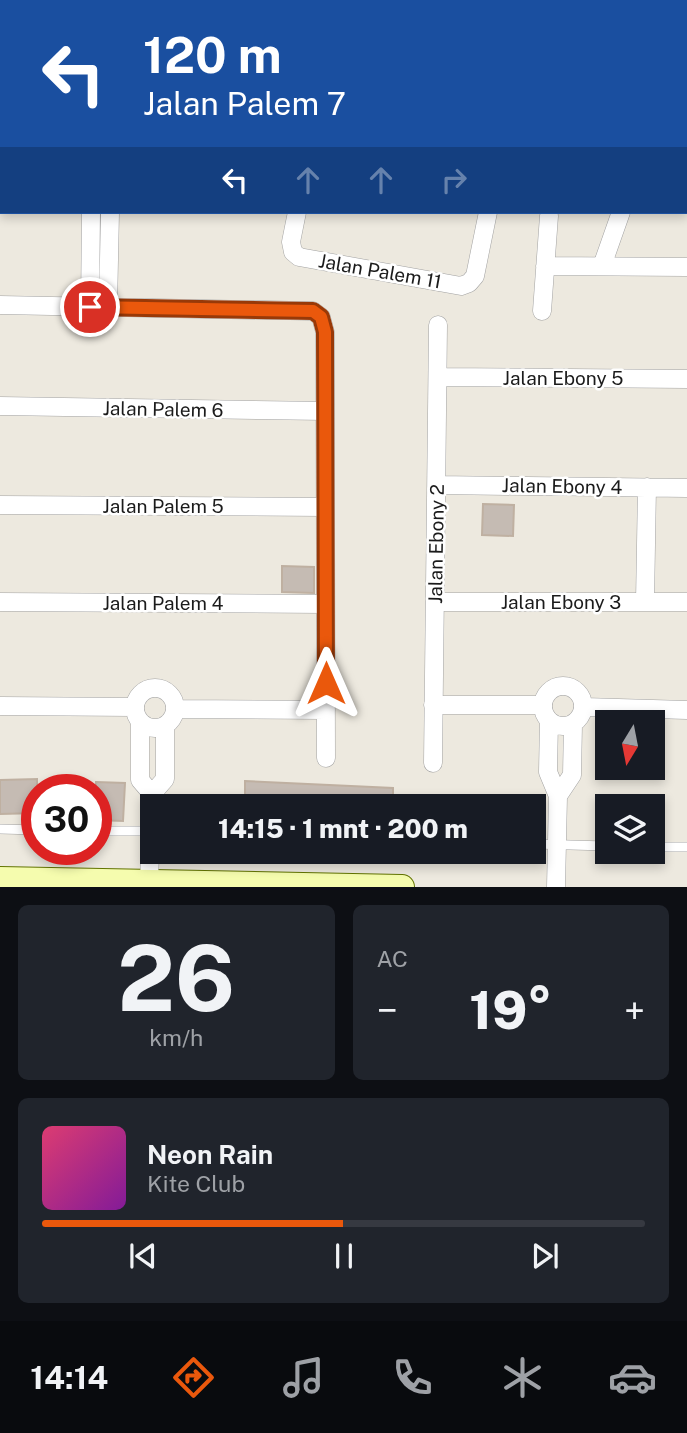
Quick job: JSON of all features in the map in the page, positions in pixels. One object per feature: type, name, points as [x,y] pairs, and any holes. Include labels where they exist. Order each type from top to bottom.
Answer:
[{"type":"main road","points":[[0,879],[402,887]]},
{"type":"street","points":[[91,214],[99,307]]},
{"type":"street","points":[[99,307],[110,214]]},
{"type":"street","name":"Jalan Palem 11","points":[[297,214],[291,242],[293,252],[299,257],[461,286],[469,283],[475,276],[488,214]]},
{"type":"street","points":[[602,266],[620,214]]},
{"type":"street","points":[[542,311],[549,216]]},
{"type":"street","points":[[545,265],[687,267]]},
{"type":"street","points":[[0,305],[313,311],[321,317],[325,332],[326,758]]},
{"type":"street","name":"Jalan Ebony 2","points":[[433,762],[438,325]]},
{"type":"street","name":"Jalan Ebony 5","points":[[439,377],[687,379]]},
{"type":"street","name":"Jalan Palem 6","points":[[0,406],[325,411]]},
{"type":"street","name":"Jalan Ebony 4","points":[[437,485],[687,488]]},
{"type":"street","points":[[645,602],[647,487]]},
{"type":"street","name":"Jalan Palem 5","points":[[0,505],[326,508]]},
{"type":"street","name":"Jalan Palem 4","points":[[0,602],[325,604]]},
{"type":"street","name":"Jalan Ebony 3","points":[[435,602],[687,602]]},
{"type":"street","points":[[433,705],[546,713],[556,725],[565,726],[573,724],[581,717],[584,707],[582,697],[575,689],[565,686],[554,688],[546,695],[546,713],[548,772],[558,796],[555,887]]},
{"type":"street","points":[[0,706],[137,715],[147,727],[156,729],[165,726],[172,719],[175,709],[173,699],[166,691],[156,688],[145,690],[138,697],[137,715],[141,780],[152,794],[165,779],[165,726]]},
{"type":"street","points":[[584,707],[687,710]]},
{"type":"street","points":[[175,709],[326,710]]},
{"type":"street","points":[[558,796],[572,775],[573,724]]},
{"type":"street","points":[[149,882],[150,864]]},
{"type":"lane","points":[[0,829],[21,830]]},
{"type":"lane","points":[[112,831],[140,831]]},
{"type":"lane","points":[[546,844],[595,846]]},
{"type":"lane","points":[[665,846],[687,847]]},
{"type":"building","points":[[483,504],[514,505],[513,536],[482,535]]},
{"type":"building","points":[[282,566],[314,567],[314,593],[282,592]]},
{"type":"building","points":[[21,779],[21,813],[0,814],[0,780]]},
{"type":"building","points":[[245,781],[393,788],[393,794],[245,794]]},
{"type":"building","points":[[112,783],[125,783],[123,821],[112,821]]},
{"type":"route","points":[[90,307],[313,311],[321,317],[325,332],[326,683]]}]
